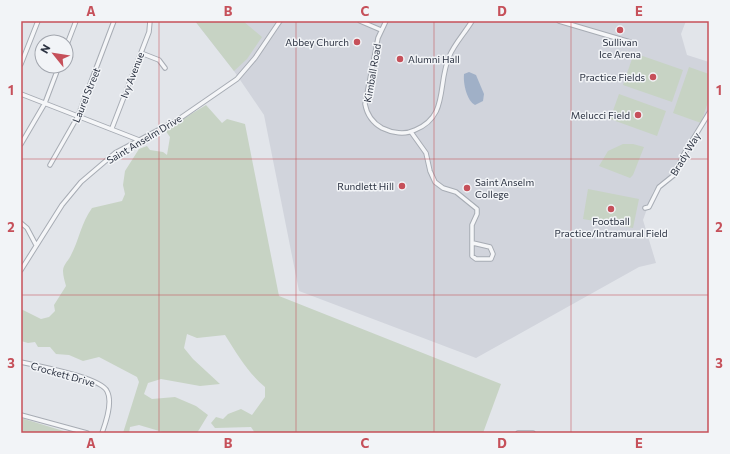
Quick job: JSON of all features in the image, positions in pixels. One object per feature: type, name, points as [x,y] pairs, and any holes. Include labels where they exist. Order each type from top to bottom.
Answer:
[{"type":"street","points":[[21,64],[38,21]]},
{"type":"street","points":[[71,34],[76,21]]},
{"type":"street","name":"Laurel Street","points":[[50,165],[78,116],[114,21]]},
{"type":"street","name":"Ivy Avenue","points":[[112,128],[149,32],[150,21]]},
{"type":"street","name":"Saint Anselm Drive","points":[[21,270],[62,205],[75,188],[109,158],[179,119],[237,79],[252,62],[280,21]]},
{"type":"street","name":"Kimball Road","points":[[360,21],[381,30],[366,97],[366,108],[371,119],[382,128],[394,132],[411,132]]},
{"type":"street","points":[[381,30],[386,21]]},
{"type":"street","points":[[472,21],[449,57],[435,115],[426,125],[411,132],[426,153],[430,174],[435,182],[443,188],[456,192],[477,209],[477,214],[472,226],[471,253],[472,257],[487,260],[491,259],[493,254],[490,247],[472,243]]},
{"type":"street","points":[[559,21],[630,42]]},
{"type":"street","points":[[141,53],[159,60],[166,68]]},
{"type":"street","points":[[21,144],[44,103],[56,74]]},
{"type":"street","points":[[21,94],[112,128],[139,140]]},
{"type":"street","name":"Brady Way","points":[[645,208],[650,207],[659,187],[674,175],[686,150],[709,113]]},
{"type":"street","points":[[21,223],[27,228],[36,245]]},
{"type":"street","name":"Crockett Drive","points":[[21,362],[61,371],[102,386],[107,391],[109,398],[102,433]]},
{"type":"street","points":[[21,415],[87,433]]},
{"type":"street","points":[[518,433],[533,433]]},
{"type":"shaded area","name":"Saint Anselm College","points":[[195,21],[686,21],[681,34],[687,55],[709,62],[709,110],[671,177],[659,183],[653,192],[643,220],[656,263],[639,267],[476,358],[299,291],[264,115],[234,71]]},
{"type":"green space","points":[[195,21],[243,21],[262,37],[247,59],[234,71]]},
{"type":"green space","name":"Practice Fields","points":[[634,53],[683,70],[672,102],[623,85]]},
{"type":"green space","points":[[689,67],[709,74],[709,99],[701,123],[673,113]]},
{"type":"green space","name":"Melucci Field","points":[[619,94],[666,111],[657,136],[610,119]]},
{"type":"green space","points":[[206,105],[222,123],[227,119],[245,124],[279,296],[501,384],[483,433],[255,433],[251,427],[215,428],[211,423],[216,417],[223,419],[228,414],[241,409],[252,415],[265,397],[265,387],[259,382],[238,356],[225,335],[197,338],[187,334],[184,348],[193,359],[220,384],[200,386],[161,379],[148,383],[144,394],[152,399],[175,397],[196,406],[208,415],[197,433],[166,433],[139,425],[130,427],[129,433],[123,433],[139,382],[137,377],[99,357],[83,361],[69,355],[56,354],[50,347],[38,347],[35,342],[28,343],[21,341],[21,309],[41,319],[49,317],[55,311],[54,305],[66,286],[63,269],[73,251],[85,220],[92,208],[122,201],[125,194],[123,185],[125,171],[139,149],[147,146],[150,150],[163,152],[167,155],[170,137],[165,130]]},
{"type":"green space","points":[[623,144],[633,144],[644,147],[633,175],[630,178],[599,166],[608,151]]},
{"type":"green space","name":"Football Practice/Intramural Field","points":[[588,189],[639,199],[633,228],[583,219]]},
{"type":"green space","points":[[21,418],[70,433],[21,433]]},
{"type":"water","points":[[469,72],[476,75],[484,94],[483,101],[475,105],[468,96],[464,82],[464,74]]},
{"type":"place","name":"Sullivan Ice Arena","points":[[620,30]]},
{"type":"place","name":"Abbey Church","points":[[357,42]]},
{"type":"place","name":"Alumni Hall","points":[[400,59]]},
{"type":"place","name":"Practice Fields","points":[[653,77]]},
{"type":"place","name":"Melucci Field","points":[[638,115]]},
{"type":"place","name":"Rundlett Hill","points":[[402,186]]},
{"type":"place","name":"Saint Anselm College","points":[[467,188]]},
{"type":"place","name":"Football Practice/Intramural Field","points":[[611,209]]}]
